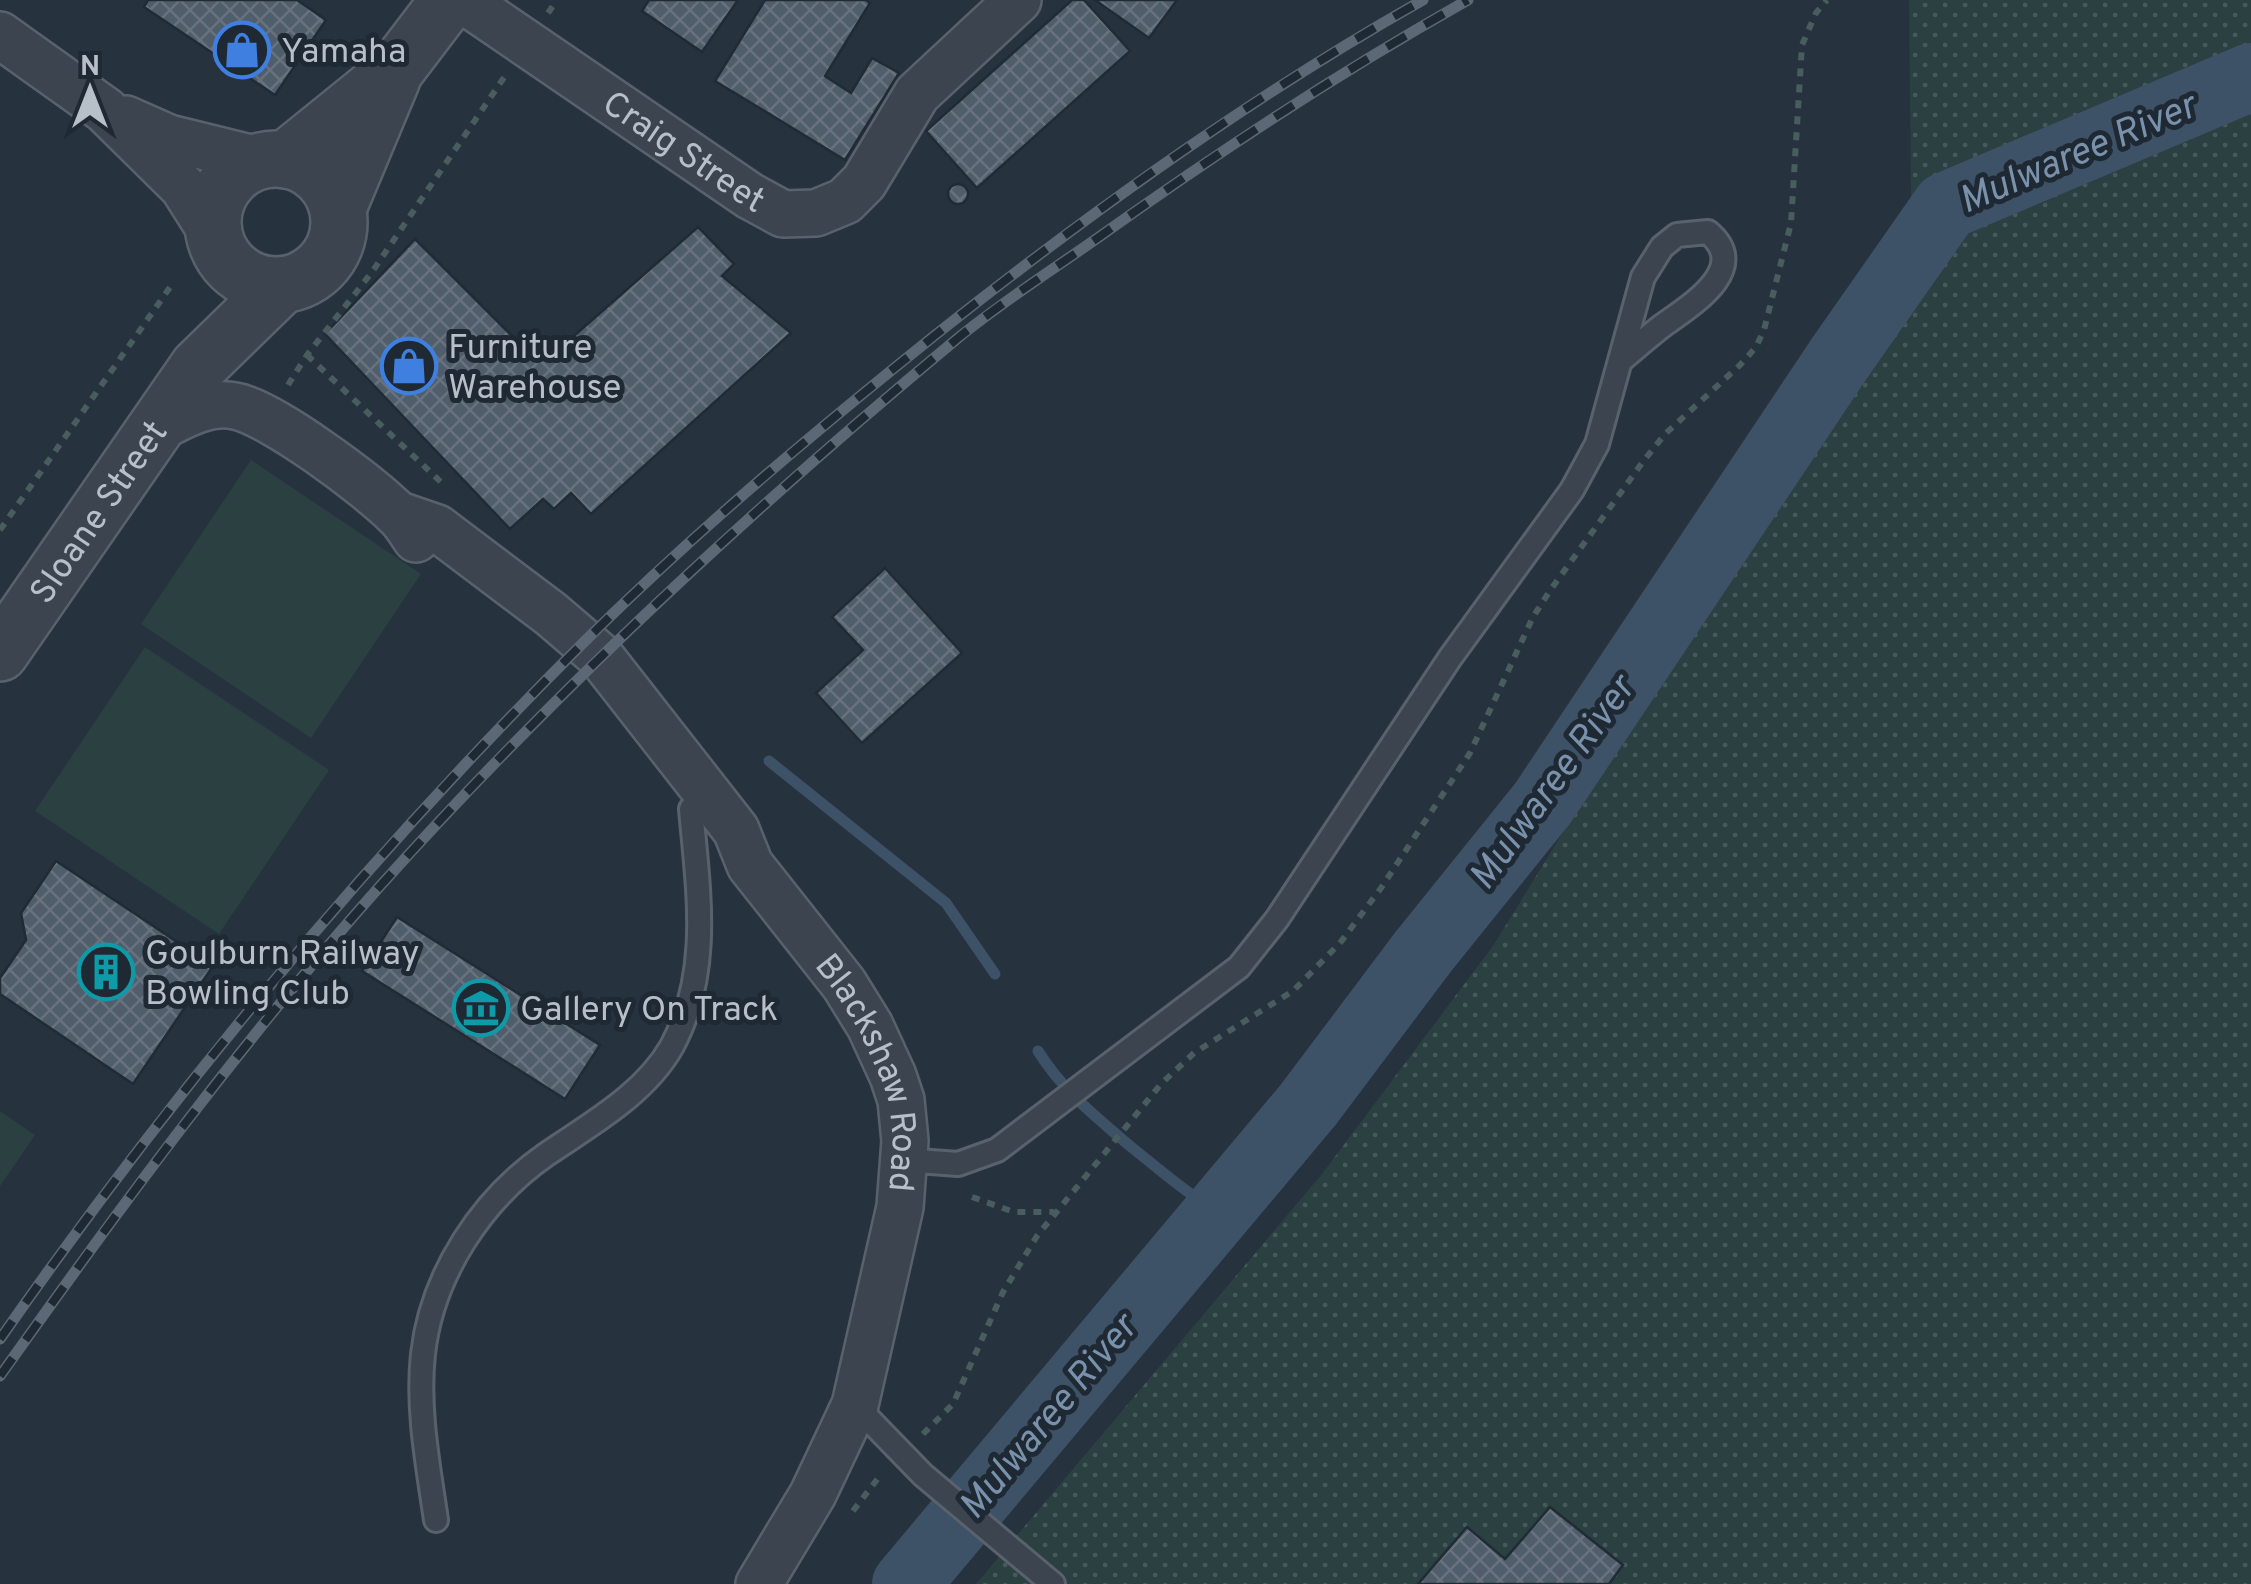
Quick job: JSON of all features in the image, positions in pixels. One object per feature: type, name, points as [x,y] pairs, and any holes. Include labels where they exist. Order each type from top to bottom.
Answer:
[{"type":"street","points":[[338,208],[395,71],[449,0]]},
{"type":"street","name":"Craig Street","points":[[463,0],[750,196],[783,214],[816,212],[845,201],[864,182],[917,94],[1018,0]]},
{"type":"street","points":[[0,35],[106,110],[183,187],[234,270],[249,279],[281,286],[315,272],[328,259],[340,226],[338,208],[320,176],[274,161],[169,138],[106,110]]},
{"type":"street","points":[[219,246],[213,216],[218,197],[229,181],[244,168],[274,161],[395,71]]},
{"type":"street","name":"Sloane Street","points":[[198,368],[219,246]]},
{"type":"street","name":"Sloane Street","points":[[0,653],[198,368],[281,286]]},
{"type":"street","name":"Blackshaw Road","points":[[240,326],[236,354],[240,379],[280,406],[399,515],[419,544],[584,672],[716,841],[750,864]]},
{"type":"street","name":"Blackshaw Road","points":[[154,430],[198,408],[280,406]]},
{"type":"street","name":"Blackshaw Road","points":[[399,515],[438,528],[586,641],[736,830],[750,864],[844,984],[870,1026],[901,1100],[904,1160],[896,1233],[856,1405],[813,1494],[759,1584]]},
{"type":"lane","points":[[904,1160],[958,1164],[997,1150],[1240,967],[1277,919],[1450,658],[1572,490],[1597,444],[1643,277],[1662,247],[1676,235],[1708,232],[1717,240],[1722,259],[1720,274],[1709,292],[1620,361]]},
{"type":"lane","points":[[436,1520],[426,1453],[422,1384],[423,1355],[435,1300],[472,1227],[506,1187],[640,1086],[672,1047],[691,997],[700,947],[690,809]]},
{"type":"lane","points":[[856,1405],[923,1475],[1053,1584]]},
{"type":"path","points":[[851,1515],[898,1452],[935,1425],[953,1404],[1013,1274],[1055,1212],[1174,1069],[1293,991],[1340,942],[1420,833],[1470,753],[1533,617],[1557,581],[1665,434],[1756,347],[1771,308],[1791,223],[1802,44],[1816,13],[1828,0]]},
{"type":"path","points":[[280,406],[307,355],[372,272],[515,61]]},
{"type":"path","name":"Sloane Street","points":[[0,530],[172,283]]},
{"type":"path","points":[[307,355],[449,490]]},
{"type":"path","points":[[972,1197],[1014,1212],[1055,1212]]},
{"type":"green space","points":[[1909,0],[2251,0],[2251,1584],[976,1584],[1322,1174],[1495,943],[1681,640],[1912,286]]},
{"type":"green space","points":[[251,460],[421,574],[311,738],[141,624]]},
{"type":"green space","points":[[145,647],[329,770],[219,934],[35,811]]},
{"type":"green space","points":[[0,1111],[35,1135],[0,1186]]},
{"type":"building","points":[[148,0],[297,0],[326,20],[275,95],[144,7]]},
{"type":"building","points":[[649,0],[738,0],[702,52],[642,11]]},
{"type":"building","points":[[765,0],[870,3],[825,76],[851,93],[872,58],[899,73],[845,160],[715,81]]},
{"type":"building","points":[[1072,0],[1084,0],[1130,51],[977,188],[926,131]]},
{"type":"building","points":[[1095,0],[1177,0],[1149,38]]},
{"type":"building","points":[[954,184],[962,184],[968,194],[962,204],[954,204],[948,198],[948,190]]},
{"type":"building","points":[[698,227],[734,264],[722,276],[791,333],[591,514],[571,493],[554,509],[543,499],[510,529],[325,334],[415,239],[517,341],[530,333],[550,357]]},
{"type":"building","points":[[885,568],[962,653],[862,743],[816,693],[863,650],[832,617]]},
{"type":"building","name":"Goulburn Railway Bowling Club","points":[[56,861],[213,966],[133,1084],[0,994],[0,978],[26,940],[21,913]]},
{"type":"building","name":"Gallery On Track","points":[[397,917],[600,1045],[565,1099],[362,971]]},
{"type":"building","points":[[1550,1507],[1623,1565],[1609,1584],[1418,1584],[1467,1527],[1505,1559]]},
{"type":"waterway","name":"Mulwaree River","points":[[906,1584],[1308,1105],[1423,952],[1543,803],[1839,359],[1946,206],[2251,77]]},
{"type":"waterway","points":[[769,761],[946,903],[995,974]]},
{"type":"waterway","points":[[1038,1051],[1092,1113],[1217,1212]]},
{"type":"railway","points":[[0,1339],[134,1155],[276,978],[504,723],[626,602],[799,447],[1052,245],[1172,158],[1296,76],[1423,0]]},
{"type":"railway","points":[[0,1376],[184,1125],[330,944],[517,740],[659,601],[807,467],[992,312],[1280,114],[1468,0]]},
{"type":"place","name":"Yamaha","points":[[242,50]]},
{"type":"place","name":"Furniture Warehouse","points":[[409,366]]},
{"type":"place","name":"Goulburn Railway Bowling Club","points":[[106,972]]},
{"type":"place","name":"Gallery On Track","points":[[481,1008]]}]
